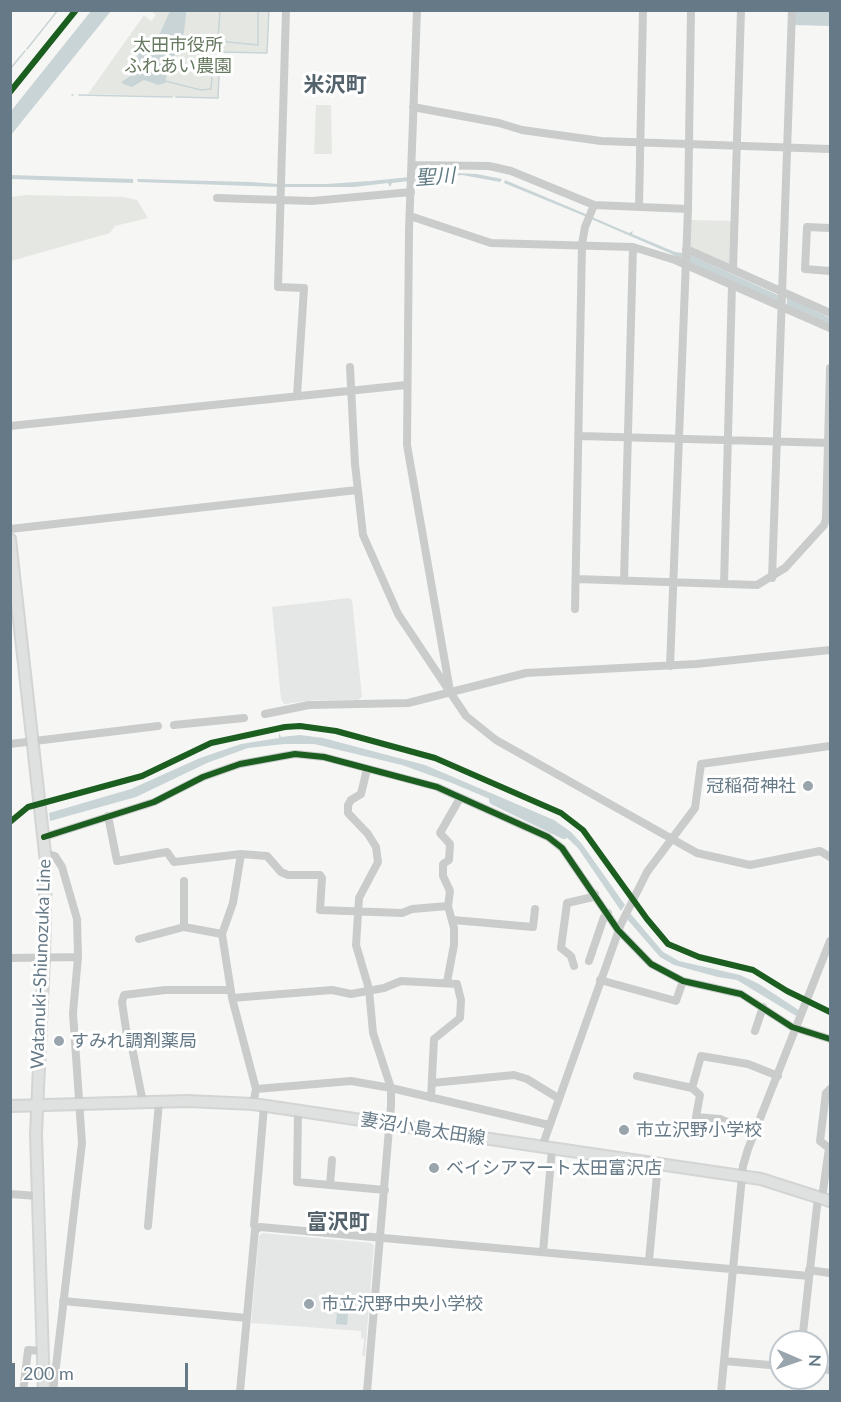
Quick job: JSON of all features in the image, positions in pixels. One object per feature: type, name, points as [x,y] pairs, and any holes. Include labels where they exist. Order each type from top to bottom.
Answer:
[{"type":"main road","name":"Watanuki-Shiunozuka Line","points":[[10,539],[45,853],[44,957],[36,1105],[44,1392]]},
{"type":"main road","name":"妻沼小島太田線","points":[[10,1106],[213,1101],[259,1105],[741,1176],[777,1182],[824,1198]]},
{"type":"street","points":[[286,10],[278,287],[304,288],[297,396]]},
{"type":"street","points":[[417,10],[406,385],[408,457],[451,692]]},
{"type":"street","points":[[639,207],[643,10]]},
{"type":"street","points":[[669,666],[688,209],[691,10]]},
{"type":"street","points":[[733,270],[741,10]]},
{"type":"street","points":[[772,578],[789,148],[792,10]]},
{"type":"street","points":[[413,107],[499,123],[532,132],[641,143],[737,148],[831,149]]},
{"type":"street","points":[[412,166],[489,165],[511,171],[593,207],[688,209]]},
{"type":"street","points":[[217,198],[351,199],[411,191]]},
{"type":"street","points":[[575,609],[581,393],[577,384],[582,244],[593,207]]},
{"type":"street","points":[[410,216],[491,243],[633,247],[686,258],[733,270],[831,313]]},
{"type":"street","points":[[831,228],[807,227],[805,269],[831,271]]},
{"type":"street","points":[[624,581],[630,437],[633,247]]},
{"type":"street","points":[[686,258],[732,285],[831,328]]},
{"type":"street","points":[[724,584],[732,285]]},
{"type":"street","points":[[350,367],[357,490],[363,535],[398,614],[466,716],[489,735],[697,853],[750,865],[820,851],[831,857]]},
{"type":"street","points":[[576,579],[756,585],[772,578],[785,568],[824,525],[831,368]]},
{"type":"street","points":[[10,426],[406,385]]},
{"type":"street","points":[[580,436],[829,443]]},
{"type":"street","points":[[10,529],[357,490]]},
{"type":"street","points":[[265,714],[309,705],[408,703],[512,675],[669,666],[831,650]]},
{"type":"street","points":[[174,724],[244,718]]},
{"type":"street","points":[[10,744],[158,726]]},
{"type":"street","points":[[543,1252],[549,1125],[619,927],[647,872],[695,808],[701,764],[831,746]]},
{"type":"street","points":[[43,834],[154,802],[217,771],[274,757],[313,755],[437,787],[555,841],[608,913],[651,964],[683,981],[737,993],[797,1028],[831,1039]]},
{"type":"street","points":[[367,769],[361,794],[351,800],[348,813],[368,834],[376,847],[378,862],[362,891],[357,912],[356,945],[369,989],[376,1047],[390,1088],[391,1125],[367,1392]]},
{"type":"street","points":[[447,982],[454,945],[453,920],[448,906],[450,891],[443,876],[443,864],[448,860],[450,844],[440,833],[460,798]]},
{"type":"street","points":[[108,816],[117,861],[167,852],[174,862],[241,854],[267,856],[281,872],[288,875],[320,874],[322,878],[320,910],[402,913],[412,909],[448,906]]},
{"type":"street","points":[[45,853],[55,856],[68,881],[76,919],[78,957],[73,1013],[81,1156],[53,1392]]},
{"type":"street","points":[[240,1392],[256,1228],[254,1225],[259,1105],[231,994],[222,934],[233,903],[241,854]]},
{"type":"street","points":[[184,881],[184,927]]},
{"type":"street","points":[[574,966],[571,956],[561,948],[567,903],[593,897],[595,894]]},
{"type":"street","points":[[453,920],[533,927],[535,909]]},
{"type":"street","points":[[589,961],[604,917],[608,913]]},
{"type":"street","points":[[139,939],[184,927],[222,934]]},
{"type":"street","points":[[722,1392],[741,1176],[755,1131],[831,940]]},
{"type":"street","points":[[10,958],[78,957]]},
{"type":"street","points":[[600,980],[676,1001],[683,981]]},
{"type":"street","points":[[143,1103],[131,1042],[129,1042],[124,995],[165,990],[231,994],[332,990],[351,994],[384,988],[401,981],[447,982],[460,988],[460,1018],[434,1039],[431,1098]]},
{"type":"street","points":[[755,1031],[763,1007]]},
{"type":"street","points":[[131,1042],[164,1037]]},
{"type":"street","points":[[692,1088],[701,1056],[748,1064],[778,1076]]},
{"type":"street","points":[[432,1083],[514,1074],[527,1079],[558,1098]]},
{"type":"street","points":[[637,1076],[692,1088],[700,1095],[696,1117],[720,1119],[751,1132],[755,1131]]},
{"type":"street","points":[[256,1089],[351,1081],[549,1125]]},
{"type":"street","points":[[803,1330],[809,1273],[824,1198],[829,1148],[820,1141],[826,1093],[831,1089]]},
{"type":"street","points":[[148,1226],[159,1102]]},
{"type":"street","points":[[298,1111],[297,1182],[385,1190]]},
{"type":"street","points":[[330,1185],[332,1160]]},
{"type":"street","points":[[649,1261],[658,1164]]},
{"type":"street","points":[[10,1194],[37,1196]]},
{"type":"street","points":[[256,1228],[732,1268],[831,1273]]},
{"type":"street","points":[[63,1301],[247,1318]]},
{"type":"street","points":[[23,1392],[28,1350],[42,1351]]},
{"type":"street","points":[[724,1361],[769,1365]]},
{"type":"shaded area","points":[[349,598],[352,600],[362,697],[358,700],[316,700],[284,704],[281,699],[272,607]]},
{"type":"shaded area","points":[[262,1233],[372,1243],[374,1246],[365,1356],[362,1356],[364,1339],[361,1338],[361,1331],[251,1323],[259,1236]]},
{"type":"green space","name":"太田市役所 ふれあい農園","points":[[151,11],[269,11],[267,53],[220,52],[218,98],[88,94],[144,15],[151,21],[156,15]]},
{"type":"green space","points":[[316,105],[331,105],[332,154],[314,154]]},
{"type":"green space","points":[[26,195],[124,197],[137,200],[148,218],[115,226],[110,233],[11,261],[11,197]]},
{"type":"green space","points":[[690,220],[735,221],[733,268],[690,248]]},
{"type":"water","points":[[91,11],[111,11],[11,135],[11,111]]},
{"type":"water","points":[[170,11],[186,11],[186,15],[184,32],[168,66],[165,83],[158,85],[144,80],[132,87],[123,84],[121,82],[132,75],[139,52],[160,33]]},
{"type":"water","points":[[795,11],[830,11],[830,26],[795,25]]},
{"type":"water","points":[[452,169],[455,173],[502,179],[500,182],[462,175],[415,181],[415,176],[451,174]]},
{"type":"water","points":[[11,175],[133,179],[133,183],[11,179]]},
{"type":"water","points":[[409,177],[409,181],[392,183],[390,187],[388,183],[354,187],[283,187],[283,184],[343,184]]},
{"type":"water","points":[[137,179],[250,182],[279,184],[279,187],[138,182]]},
{"type":"water","points":[[505,180],[588,215],[587,217],[504,183]]},
{"type":"water","points":[[592,217],[629,233],[633,231],[632,234],[675,252],[684,253],[683,263],[672,254],[591,219]]},
{"type":"water","points":[[690,255],[780,296],[779,304],[690,265]]},
{"type":"water","points":[[787,297],[830,318],[830,325],[787,306]]},
{"type":"water","points":[[279,733],[281,737],[300,735],[323,738],[425,765],[554,820],[571,832],[582,844],[625,905],[621,911],[578,848],[562,833],[530,816],[402,765],[314,744],[284,744],[248,748],[207,763],[136,797],[50,821],[49,813],[131,789],[200,758],[241,744],[279,738]]},
{"type":"water","points":[[630,913],[663,952],[679,961],[740,975],[759,984],[800,1011],[798,1017],[737,980],[674,965],[660,957],[627,919]]},
{"type":"water","points":[[338,1302],[349,1303],[347,1325],[336,1324]]},
{"type":"waterway","points":[[27,49],[58,10]]},
{"type":"waterway","points":[[218,41],[220,10]]},
{"type":"waterway","points":[[165,81],[201,90],[211,89],[214,46],[218,41],[258,45],[258,10]]},
{"type":"waterway","points":[[176,97],[218,98],[220,52],[267,53],[269,10]]},
{"type":"waterway","points":[[10,69],[25,51]]},
{"type":"waterway","points":[[79,95],[172,97]]},
{"type":"waterway","name":"聖川","points":[[323,185],[367,182]]},
{"type":"waterway","points":[[494,800],[564,834]]},
{"type":"cycle path","points":[[10,92],[76,10]]},
{"type":"cycle path","points":[[10,822],[28,807],[142,776],[211,743],[285,727],[300,726],[336,731],[435,758],[561,813],[583,830],[647,919],[668,944],[699,957],[753,970],[787,991],[830,1012]]},
{"type":"cycle path","points":[[44,837],[154,802],[203,777],[240,764],[295,754],[324,757],[437,787],[548,837],[562,848],[618,930],[651,964],[683,981],[741,994],[792,1027],[830,1039]]},
{"type":"place","name":"冠稲荷神社","points":[[808,786]]},
{"type":"place","name":"すみれ調剤薬局","points":[[59,1041]]},
{"type":"place","name":"市立沢野小学校","points":[[624,1130]]},
{"type":"place","name":"ベイシアマート太田富沢店","points":[[434,1168]]},
{"type":"place","name":"市立沢野中央小学校","points":[[309,1304]]},
{"type":"district","name":"米沢町","points":[[335,85]]},
{"type":"district","name":"富沢町","points":[[338,1222]]}]
